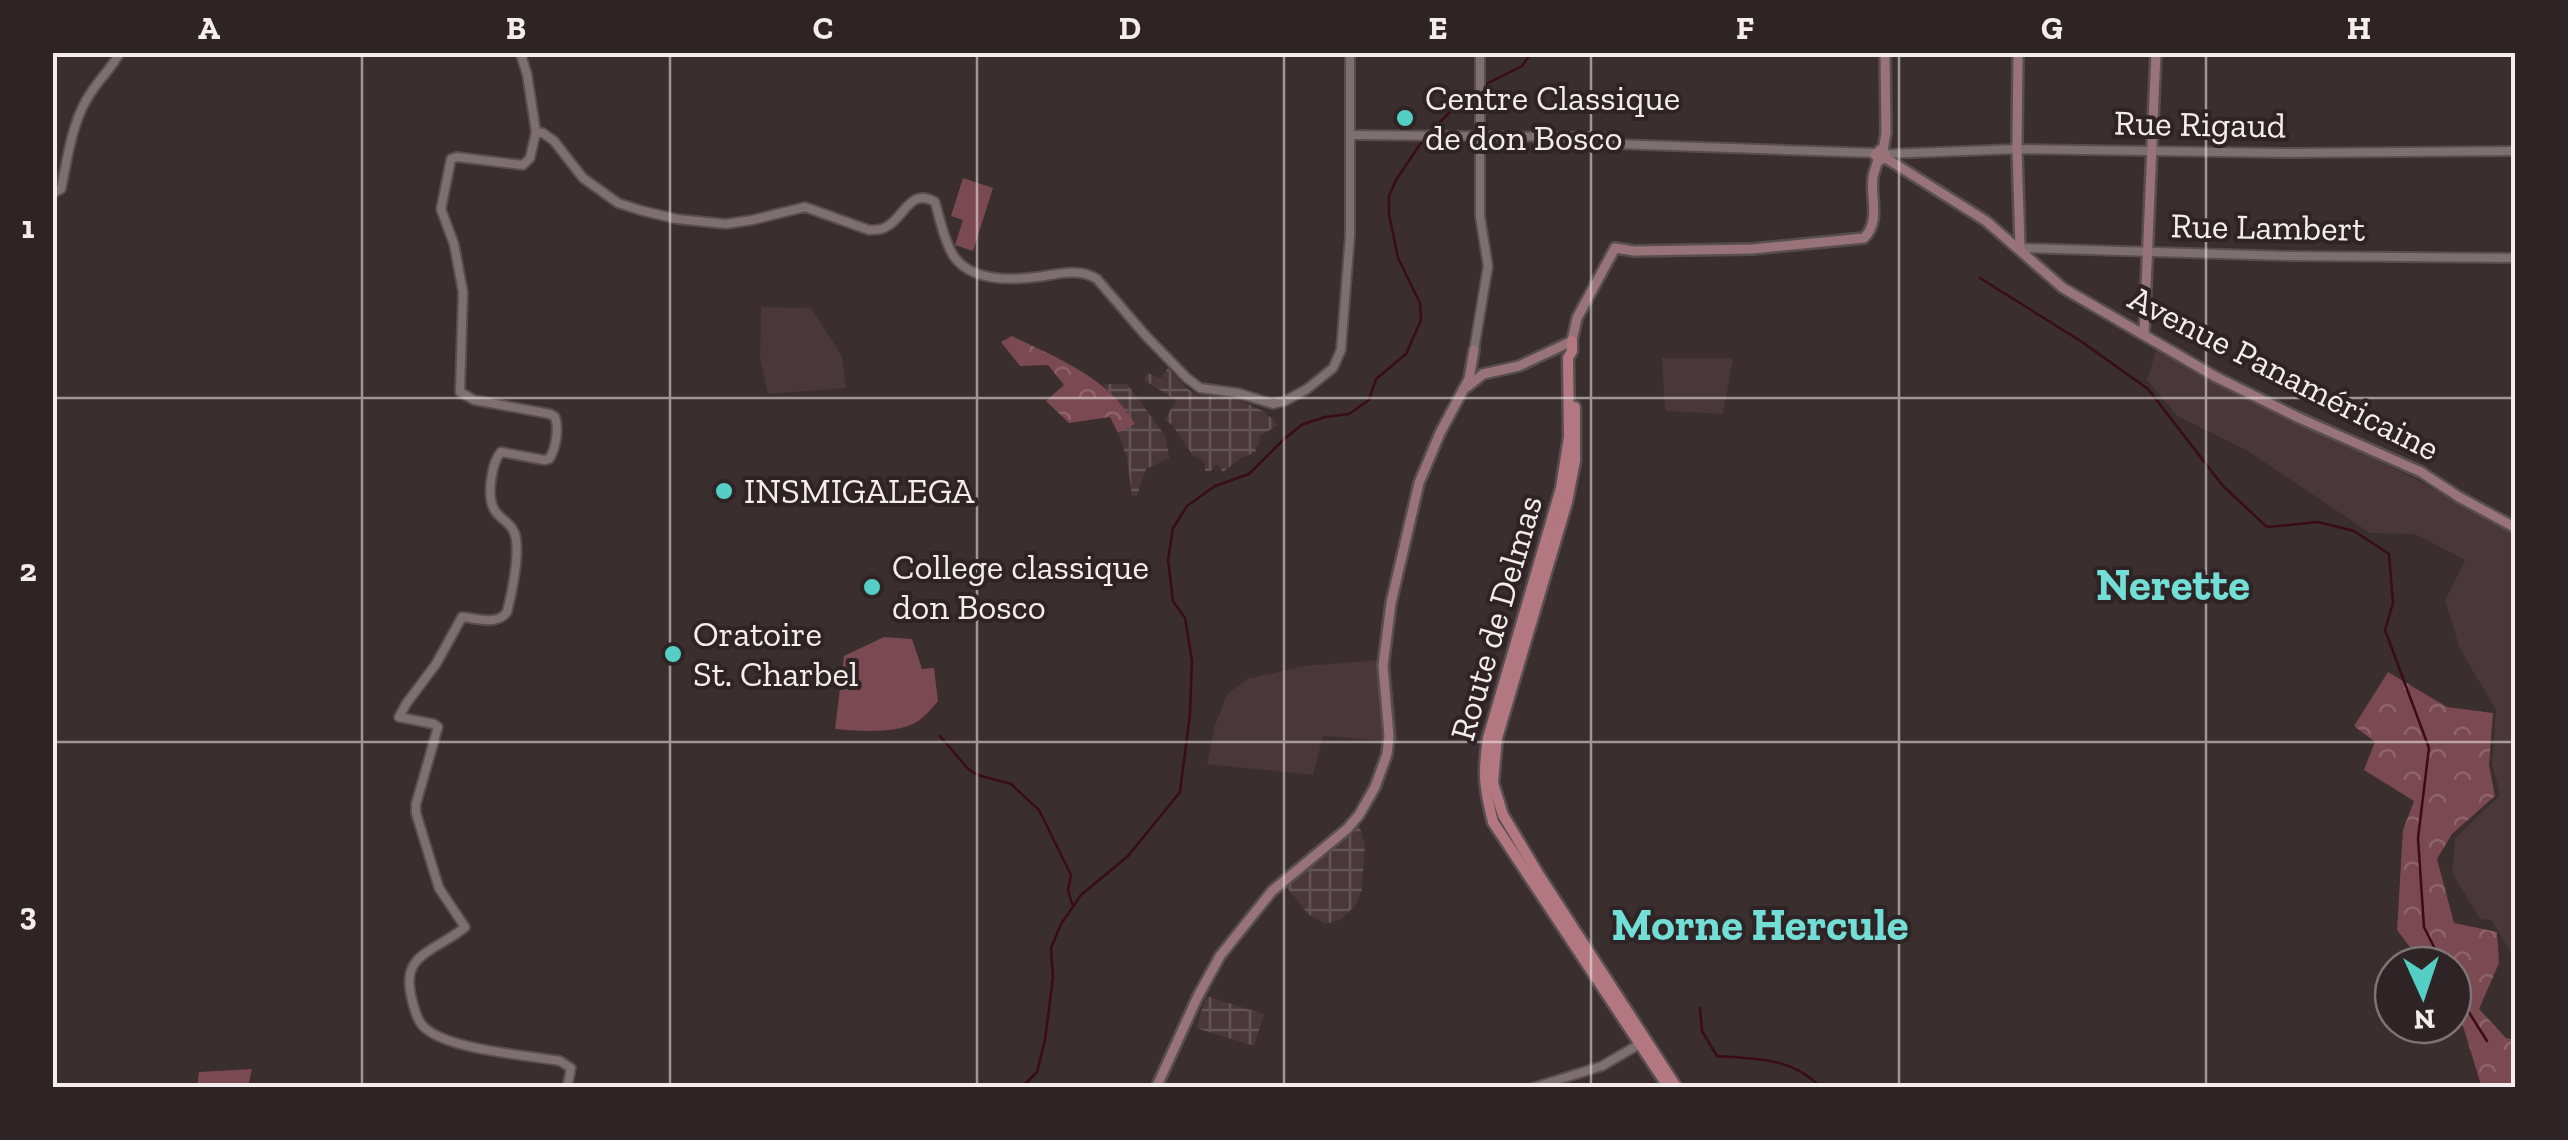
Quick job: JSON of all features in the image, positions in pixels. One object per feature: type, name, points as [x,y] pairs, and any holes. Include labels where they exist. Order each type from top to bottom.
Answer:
[{"type":"main road","points":[[1881,155],[1886,133],[1885,52]]},
{"type":"main road","points":[[2018,52],[2020,248]]},
{"type":"main road","points":[[2144,334],[2156,52]]},
{"type":"main road","name":"Route de Delmas","points":[[1669,1088],[1503,816],[1493,783],[1497,738],[1567,502],[1574,461],[1572,346],[1577,318],[1615,248],[1752,249],[1864,238],[1874,220],[1873,176],[1881,155]]},
{"type":"main road","name":"Avenue Panaméricaine","points":[[1881,155],[1986,221],[2063,288],[2216,377],[2421,472],[2516,528]]},
{"type":"main road","points":[[1463,390],[1477,378],[1572,346]]},
{"type":"main road","points":[[1474,350],[1477,360],[1492,372]]},
{"type":"main road","points":[[1156,1088],[1220,956],[1272,891],[1359,816],[1376,787],[1389,736],[1383,666],[1391,603],[1419,483],[1472,369],[1474,350]]},
{"type":"main road","name":"Route de Delmas","points":[[1643,1042],[1677,1088]]},
{"type":"street","points":[[52,193],[60,189],[80,114],[120,52]]},
{"type":"street","points":[[520,52],[536,132],[530,158],[522,164],[451,159],[442,209],[454,244],[463,292],[460,392],[474,400],[550,414],[556,417],[557,424],[549,459],[508,452],[501,452],[496,458],[492,506],[514,530],[516,544],[504,617],[462,617],[436,664],[399,717],[438,727],[416,813],[439,888],[465,927],[421,956],[409,974],[410,992],[421,1023],[428,1030],[448,1039],[511,1054],[560,1061],[571,1068],[567,1088]]},
{"type":"street","points":[[536,132],[554,141],[582,178],[618,203],[677,219],[726,224],[805,207],[877,230],[886,228],[911,202],[927,198],[934,202],[948,246],[964,268],[1011,278],[1090,274],[1193,384],[1272,404],[1285,402],[1308,389],[1333,368],[1341,350],[1350,235],[1350,52]]},
{"type":"street","points":[[1474,350],[1488,266],[1480,216],[1480,52]]},
{"type":"street","name":"Rue Rigaud","points":[[1350,135],[1595,137],[1607,138],[1615,144],[1881,155],[2017,149],[2516,150]]},
{"type":"street","name":"Rue Lambert","points":[[2020,248],[2516,258]]},
{"type":"street","points":[[1532,1088],[1602,1066],[1643,1042]]},
{"type":"shaded area","points":[[761,307],[811,308],[842,356],[846,388],[768,394],[760,359]]},
{"type":"shaded area","points":[[2157,348],[2244,396],[2414,478],[2515,534],[2515,959],[2491,920],[2480,919],[2452,873],[2455,838],[2500,795],[2492,764],[2496,710],[2460,649],[2445,601],[2465,560],[2415,534],[2370,533],[2248,451],[2177,416],[2147,380]]},
{"type":"shaded area","points":[[1662,358],[1733,358],[1723,414],[1665,411]]},
{"type":"shaded area","points":[[1168,368],[1197,395],[1235,398],[1265,412],[1278,425],[1260,436],[1256,452],[1223,472],[1218,465],[1205,471],[1205,464],[1194,457],[1165,420],[1176,400],[1144,380],[1147,373],[1161,378]]},
{"type":"shaded area","points":[[1103,384],[1127,384],[1166,437],[1169,458],[1146,469],[1137,496],[1132,496],[1127,458],[1118,433],[1134,424]]},
{"type":"shaded area","points":[[1380,650],[1390,652],[1398,742],[1323,736],[1313,775],[1207,764],[1214,728],[1227,694],[1247,679],[1304,666],[1379,660]]},
{"type":"shaded area","points":[[1359,825],[1365,843],[1362,889],[1356,905],[1340,920],[1325,924],[1308,914],[1285,885]]},
{"type":"shaded area","points":[[2515,959],[2515,1011],[2511,1011]]},
{"type":"shaded area","points":[[1206,996],[1264,1014],[1254,1046],[1196,1028]]},
{"type":"green space","points":[[963,178],[993,188],[973,251],[955,245],[963,220],[951,216]]},
{"type":"green space","points":[[1012,336],[1097,382],[1135,424],[1118,433],[1110,417],[1069,423],[1046,401],[1064,385],[1048,365],[1020,366],[1001,342]]},
{"type":"green space","points":[[884,637],[912,639],[922,669],[934,668],[938,701],[921,719],[897,729],[835,729],[844,656]]},
{"type":"green space","points":[[2388,672],[2447,707],[2493,713],[2489,765],[2495,796],[2452,834],[2437,859],[2454,923],[2497,932],[2499,963],[2479,1009],[2506,1038],[2515,1040],[2515,1087],[2481,1085],[2469,1045],[2473,1045],[2473,945],[2408,945],[2397,930],[2403,830],[2414,801],[2364,770],[2375,742],[2354,726]]},
{"type":"green space","points":[[252,1069],[248,1087],[197,1087],[199,1072]]},
{"type":"waterway","points":[[1484,85],[1522,66],[1532,52]]},
{"type":"waterway","points":[[1428,134],[1478,89]]},
{"type":"waterway","points":[[1021,1088],[1037,1072],[1045,1040],[1053,977],[1051,948],[1061,924],[1081,895],[1128,856],[1180,792],[1192,661],[1185,618],[1173,601],[1168,560],[1173,528],[1187,506],[1215,486],[1249,474],[1303,424],[1349,414],[1369,400],[1376,379],[1406,354],[1421,320],[1420,303],[1398,258],[1389,196],[1423,140]]},
{"type":"waterway","points":[[1980,278],[2148,389],[2223,486],[2267,527],[2318,522],[2354,531],[2389,554],[2393,603],[2385,630],[2429,748],[2418,838],[2424,927],[2433,945]]},
{"type":"waterway","points":[[940,736],[968,769],[1011,784],[1039,810],[1071,875],[1068,890],[1072,904]]},
{"type":"waterway","points":[[1700,1008],[1702,1031],[1717,1056],[1786,1065],[1821,1088]]},
{"type":"waterway","points":[[2473,1019],[2487,1041]]},
{"type":"place","name":"Centre Classique de don Bosco","points":[[1405,118]]},
{"type":"place","name":"INSMIGALEGA","points":[[724,491]]},
{"type":"place","name":"College classique don Bosco","points":[[872,587]]},
{"type":"place","name":"Oratoire St. Charbel","points":[[673,654]]},
{"type":"district","name":"Nerette","points":[[2173,584]]},
{"type":"district","name":"Morne Hercule","points":[[1760,924]]}]
